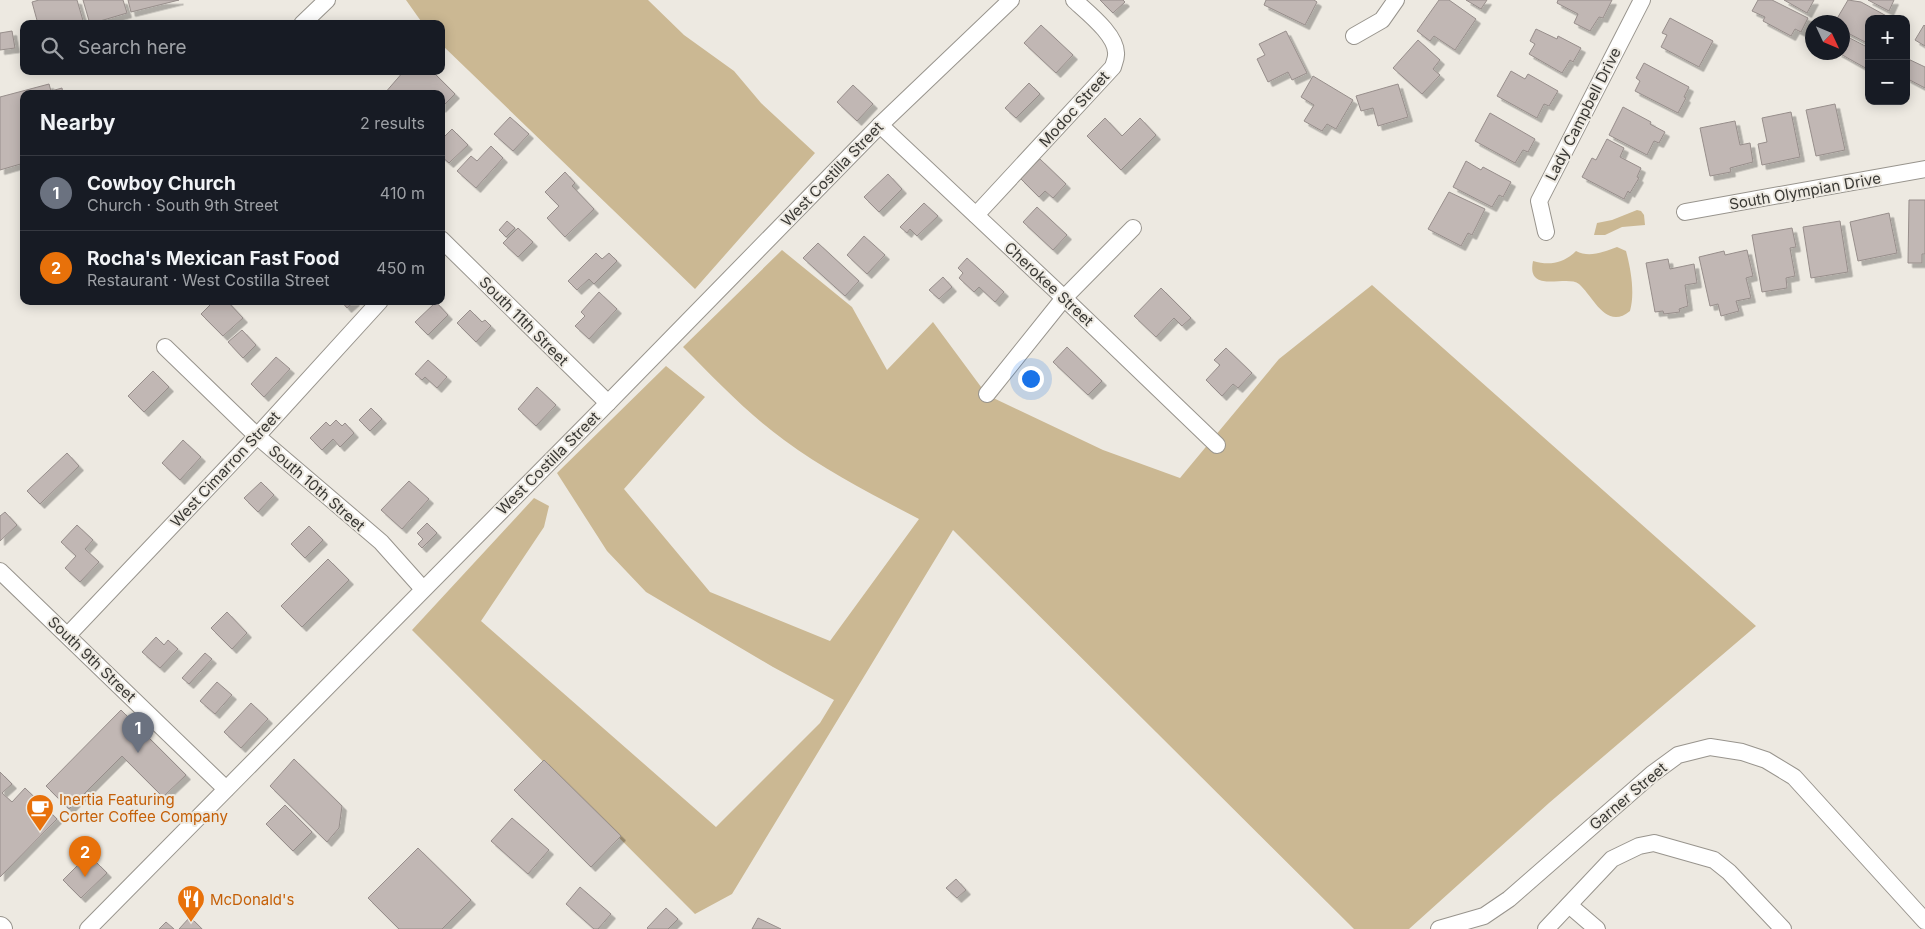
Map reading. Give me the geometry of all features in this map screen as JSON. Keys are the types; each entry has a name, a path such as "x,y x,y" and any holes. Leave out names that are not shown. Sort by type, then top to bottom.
{"street":[{"path":"306,20 327,0"},
{"name":"West Costilla Street","path":"88,929 880,125 1011,0"},
{"name":"Modoc Street","path":"976,215 1112,67 1117,55 1114,42 1104,28 1074,0"},
{"path":"1354,36 1382,20 1396,0"},
{"name":"Lady Campbell Drive","path":"1546,232 1539,201 1642,0"},
{"name":"Cherokee Street","path":"880,125 1217,445"},
{"name":"South Olympian Drive","path":"1685,212 1925,169"},
{"path":"987,394 1064,298 1133,228"},
{"name":"South 11th Street","path":"445,243 608,403"},
{"name":"West Cimarron Street","path":"68,635 257,436 376,305"},
{"name":"South 10th Street","path":"165,347 257,436 381,542 423,589"},
{"name":"South 9th Street","path":"0,571 226,788"},
{"name":"Garner Street","path":"1439,929 1484,916 1510,899 1652,774 1678,755 1710,747 1742,752 1766,760 1794,778 1925,921"},
{"path":"1546,929 1612,859 1639,846 1654,843 1714,860 1729,872 1783,929"},
{"path":"1569,904 1597,929"}],"shaded area":[{"path":"406,0 648,0 684,35 734,71 761,103 815,153 695,289 445,48 445,20 420,20"},
{"path":"1637,210 1641,211 1644,215 1645,225 1622,227 1605,235 1594,235 1597,223 1612,220"},
{"path":"1617,247 1626,251 1632,281 1630,311 1621,316 1614,317 1601,310 1579,284 1566,281 1541,281 1536,278 1532,271 1533,261 1551,263 1562,261 1576,251 1591,254"},
{"path":"782,250 852,307 887,370 933,322 987,395 1103,450 1180,478 1279,359 1372,285 1756,626 1549,803 1409,929 1354,929 953,530 732,894 695,914 412,630 534,498 549,506 544,527 481,621 716,827 820,723 834,700 773,667 646,592 607,551 557,473 666,366 705,397 624,489 710,592 830,641 919,519 833,472 770,430 683,347"}],"building":[{"path":"39,0 77,0 83,20 37,20 32,2"},
{"path":"83,0 123,0 127,13 103,20 89,20"},
{"path":"128,0 179,0 131,12"},
{"path":"1100,0 1123,0 1125,2 1113,13"},
{"path":"1266,0 1314,0 1317,2 1305,25 1264,5"},
{"path":"1439,0 1449,0 1476,19 1455,50 1434,36 1430,41 1417,31"},
{"path":"1466,0 1487,0 1481,9"},
{"path":"1558,0 1612,0 1603,18 1599,17 1590,31 1574,23 1578,14 1557,3"},
{"path":"1758,0 1772,0 1805,16 1805,24 1801,32 1795,29 1791,36 1763,21 1765,17 1752,11"},
{"path":"1784,0 1814,0 1807,13"},
{"path":"1848,0 1861,2 1885,15 1865,15 1865,42 1850,34 1850,15 1839,15"},
{"path":"1868,0 1894,0 1889,11"},
{"path":"1670,18 1713,41 1699,67 1661,47 1667,35 1662,33"},
{"path":"1041,25 1073,55 1056,73 1024,43"},
{"path":"1925,26 1925,46 1915,40"},
{"path":"1536,29 1557,39 1558,36 1581,48 1573,62 1570,60 1562,73 1529,54 1535,44 1530,41"},
{"path":"12,31 15,48 0,50 0,33"},
{"path":"1286,31 1307,73 1292,80 1288,72 1268,82 1257,59 1265,55 1259,44"},
{"path":"1850,38 1865,46 1865,68 1850,59"},
{"path":"1418,40 1440,60 1433,69 1440,75 1422,94 1393,68"},
{"path":"1910,60 1925,67 1925,88 1910,80"},
{"path":"1644,63 1689,87 1684,97 1686,98 1678,113 1635,91 1640,81 1636,78"},
{"path":"1511,71 1525,79 1528,74 1558,91 1549,106 1544,104 1537,118 1497,96"},
{"path":"401,75 436,75 455,94 445,104 445,90 387,90"},
{"path":"1313,76 1353,100 1336,129 1327,124 1322,131 1304,121 1314,105 1301,97"},
{"path":"1029,83 1040,94 1016,118 1005,108"},
{"path":"49,84 51,90 26,90"},
{"path":"1398,84 1408,117 1378,126 1373,108 1361,111 1356,96"},
{"path":"853,85 873,104 857,121 837,102"},
{"path":"20,92 20,164 0,170 0,97"},
{"path":"1835,104 1845,150 1816,156 1806,110"},
{"path":"1623,107 1665,132 1659,143 1654,141 1647,155 1609,135"},
{"path":"1791,112 1800,157 1762,165 1758,144 1767,142 1762,118"},
{"path":"1490,113 1535,139 1528,152 1523,150 1515,163 1475,141"},
{"path":"510,117 529,134 513,151 494,134"},
{"path":"1105,118 1122,136 1140,118 1156,135 1121,170 1087,136"},
{"path":"1735,121 1740,145 1750,143 1753,162 1730,168 1731,172 1710,176 1700,128"},
{"path":"452,129 468,145 449,163 445,160 445,136"},
{"path":"1607,139 1624,148 1620,157 1641,168 1637,177 1639,178 1624,199 1582,177 1592,158 1596,160"},
{"path":"491,146 503,158 476,188 457,171 471,156 477,161"},
{"path":"1040,159 1066,184 1053,198 1045,191 1039,197 1020,178"},
{"path":"1466,161 1481,170 1483,167 1511,182 1503,197 1499,195 1492,207 1453,187"},
{"path":"565,172 575,183 572,186 594,209 565,237 547,218 559,206 545,192"},
{"path":"888,174 902,189 879,212 864,197"},
{"path":"1449,192 1485,209 1472,235 1468,233 1461,246 1428,229"},
{"path":"1909,200 1925,200 1925,254 1922,254 1922,263 1908,263"},
{"path":"924,203 938,216 917,236 910,229 907,233 900,227"},
{"path":"1037,207 1067,235 1053,250 1023,222"},
{"path":"1889,213 1897,253 1858,261 1850,222"},
{"path":"507,221 515,228 506,237 499,230"},
{"path":"1840,221 1848,272 1811,278 1803,227"},
{"path":"518,228 533,242 518,257 503,243"},
{"path":"1792,228 1796,247 1790,248 1795,276 1786,278 1787,288 1762,292 1752,235"},
{"path":"864,236 885,255 867,274 847,255"},
{"path":"818,243 859,281 845,296 803,258"},
{"path":"1747,250 1753,276 1746,278 1751,298 1736,301 1739,311 1721,316 1718,304 1710,306 1699,257 1724,251 1725,255"},
{"path":"596,253 602,259 609,253 617,261 594,284 589,279 577,290 568,281"},
{"path":"967,258 1004,292 995,302 979,287 974,292 959,278 963,273 958,268"},
{"path":"1668,259 1670,269 1694,264 1697,283 1685,285 1688,306 1679,309 1680,312 1664,314 1663,311 1655,312 1646,263"},
{"path":"943,277 952,287 939,299 929,290"},
{"path":"1161,288 1191,318 1182,326 1174,318 1156,337 1134,316"},
{"path":"599,292 617,309 589,339 575,326 585,316 581,312"},
{"path":"210,305 231,305 243,318 223,336 201,314"},
{"path":"433,305 439,305 448,315 428,335 415,322"},
{"path":"470,310 482,322 485,320 491,326 476,342 457,323"},
{"path":"242,330 256,345 243,358 228,342"},
{"path":"1067,347 1102,381 1088,395 1053,362"},
{"path":"1226,348 1252,373 1238,388 1233,384 1222,396 1206,380 1220,365 1214,360"},
{"path":"276,357 290,369 264,397 251,384"},
{"path":"428,360 447,377 437,388 425,377 422,380 415,374"},
{"path":"153,371 169,387 144,412 128,396"},
{"path":"537,387 556,405 536,426 518,409"},
{"path":"371,408 382,419 370,431 359,420"},
{"path":"336,420 342,426 345,423 354,433 340,447 333,439 322,450 310,438 326,422 330,426"},
{"path":"183,440 201,457 180,480 162,463"},
{"path":"67,453 79,466 40,504 27,491"},
{"path":"409,481 429,499 402,529 381,510"},
{"path":"261,482 274,495 258,512 244,498"},
{"path":"5,512 17,525 0,541 0,516"},
{"path":"427,523 437,533 422,548 418,544 423,539 417,533"},
{"path":"77,525 93,540 85,549 99,562 80,582 65,568 76,556 61,542"},
{"path":"309,526 323,540 305,558 291,544"},
{"path":"328,559 349,580 302,627 281,606"},
{"path":"227,612 247,633 232,649 211,628"},
{"path":"156,637 164,645 168,640 178,649 160,668 142,652"},
{"path":"205,653 212,659 189,684 182,678"},
{"path":"217,682 232,695 215,714 200,701"},
{"path":"251,703 268,719 241,748 224,732"},
{"path":"121,710 186,775 163,797 122,756 69,809 46,786"},
{"path":"294,759 342,806 339,828 327,842 270,786"},
{"path":"544,760 621,836 591,867 514,790"},
{"path":"0,772 12,784 2,793 12,802 25,788 57,819 0,877"},
{"path":"285,805 312,832 293,851 266,824"},
{"path":"512,818 549,850 528,874 491,841"},
{"path":"418,848 471,900 442,929 399,929 368,898"},
{"path":"85,858 92,866 96,862 107,873 81,898 63,880"},
{"path":"956,879 966,890 957,898 946,888"},
{"path":"580,887 611,914 598,929 594,929 566,904"},
{"path":"666,908 678,919 668,929 648,929 647,928"},
{"name":"McDonald's","path":"190,917 202,929 179,929"},
{"path":"758,918 781,929 752,929"},
{"name":"McDonald's","path":"166,922 174,929 159,929"}],"place":[{"name":"Cowboy Church","path":"138,753"},
{"name":"Inertia Featuring Corter Coffee Company","path":"40,832"},
{"name":"Rocha's Mexican Fast Food","path":"85,877"},
{"name":"McDonald's","path":"191,923"}]}
